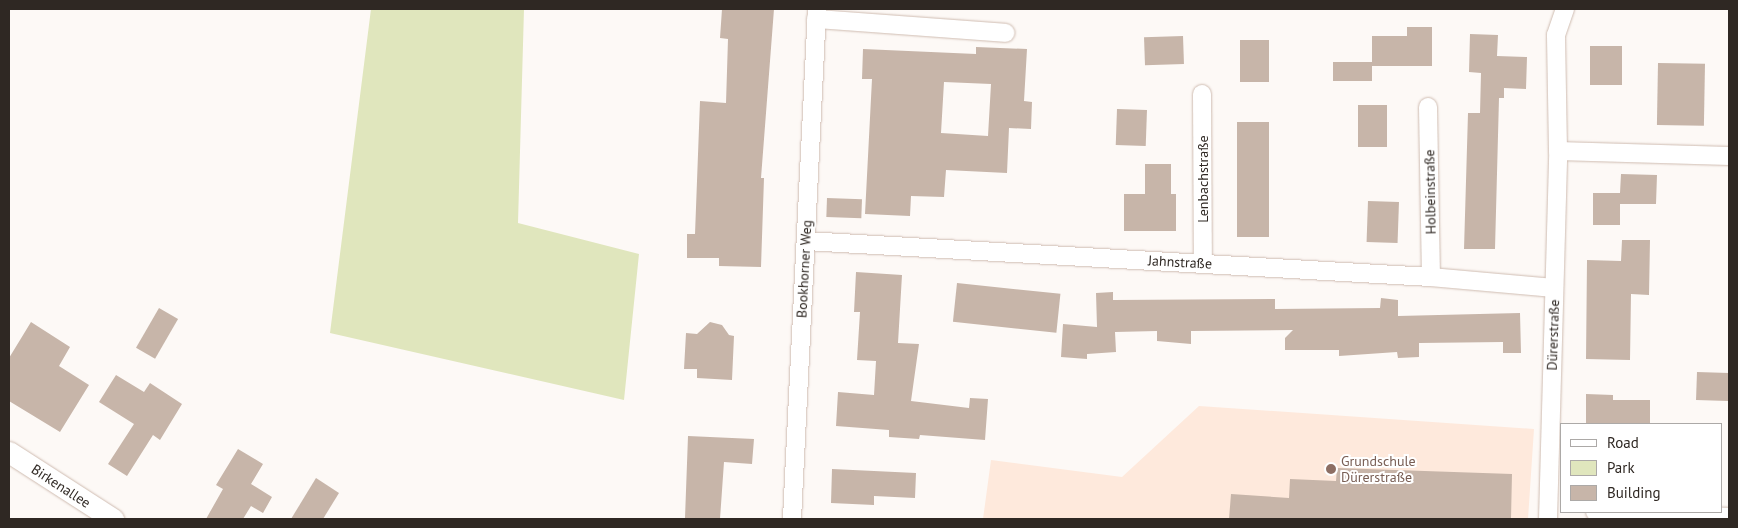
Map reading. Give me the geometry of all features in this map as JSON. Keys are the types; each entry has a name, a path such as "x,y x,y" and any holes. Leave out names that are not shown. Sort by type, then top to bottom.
{"street":[{"name":"Dürerstraße","path":"1553,513 1554,288 1558,151 1556,35 1565,9"},
{"name":"Bookhorner Weg","path":"792,519 816,14 1005,33"},
{"name":"Lenbachstraße","path":"1202,94 1204,264"},
{"name":"Holbeinstraße","path":"1428,107 1431,277"},
{"path":"1558,151 1729,156"},
{"name":"Jahnstraße","path":"806,241 1431,277 1554,288"},
{"name":"Birkenallee","path":"9,452 113,519"},
{"path":"1622,513 1729,517"}],"shaded area":[{"name":"Grundschule Dürerstraße","path":"1199,406 1534,429 1528,519 983,519 991,460 1122,477"}],"green space":[{"path":"371,9 524,9 518,223 639,254 624,400 330,333"}],"building":[{"path":"722,9 774,9 761,178 764,178 761,267 719,266 719,258 687,258 687,234 695,234 700,101 726,103 728,39 720,38"},
{"path":"1407,27 1432,27 1432,66 1372,66 1372,36 1407,36"},
{"path":"1470,34 1498,35 1497,56 1527,57 1526,89 1504,88 1504,98 1499,98 1495,249 1464,249 1468,113 1480,113 1481,73 1469,72"},
{"path":"1183,36 1184,64 1145,65 1144,37"},
{"path":"1240,40 1269,40 1269,82 1240,82"},
{"path":"1590,46 1622,46 1622,85 1590,85"},
{"path":"976,47 1027,49 1024,101 1032,102 1031,129 1009,128 1007,173 946,170 944,197 911,196 910,216 865,214 872,79 862,79 863,49 976,54","holes":["944,82 991,84 988,136 941,133"]},
{"path":"1333,62 1372,62 1372,81 1333,81"},
{"path":"1658,63 1705,64 1704,126 1657,125"},
{"path":"1358,105 1387,105 1387,147 1358,147"},
{"path":"1117,109 1147,110 1146,146 1116,145"},
{"path":"1237,122 1269,122 1269,237 1237,237"},
{"path":"1145,164 1171,164 1171,194 1176,194 1176,231 1124,231 1124,194 1145,194"},
{"path":"1621,174 1657,175 1656,204 1620,204 1620,225 1593,225 1593,193 1620,193"},
{"path":"827,198 862,199 861,218 826,217"},
{"path":"1368,201 1399,202 1398,243 1367,242"},
{"path":"1622,240 1650,240 1649,295 1631,294 1630,360 1586,359 1587,260 1621,261"},
{"path":"856,272 902,275 898,343 919,344 911,401 969,408 970,398 988,399 985,440 920,435 919,439 889,437 889,430 836,426 838,392 874,395 876,361 857,360 860,312 854,312"},
{"path":"957,283 1060,294 1056,333 953,322"},
{"path":"1113,292 1113,300 1275,299 1275,309 1380,308 1381,298 1398,300 1398,316 1520,313 1521,353 1503,353 1503,342 1419,343 1419,357 1398,358 1397,352 1339,356 1339,350 1285,350 1285,338 1293,330 1191,331 1191,344 1157,341 1157,331 1115,332 1116,352 1087,354 1087,359 1061,357 1063,324 1097,327 1096,293"},
{"path":"159,308 178,319 155,359 136,348"},
{"path":"31,322 70,347 59,366 89,385 60,432 9,401 9,358"},
{"path":"710,322 722,325 729,335 734,336 732,380 697,378 697,369 684,369 686,333 697,334"},
{"path":"1697,372 1729,373 1728,401 1696,400"},
{"path":"116,375 144,392 150,383 182,404 160,440 153,435 127,476 108,464 134,424 99,402"},
{"path":"1586,394 1613,395 1613,400 1650,400 1650,423 1586,423"},
{"path":"688,436 754,439 752,464 724,462 720,519 685,518"},
{"path":"238,449 263,464 251,484 272,497 263,513 251,506 243,519 206,519 223,489 216,485"},
{"path":"1337,468 1512,474 1511,519 1229,519 1231,494 1289,498 1290,479 1336,481"},
{"path":"832,469 916,473 915,498 874,496 874,505 831,503"},
{"path":"316,478 339,493 323,519 291,519"}],"place":[{"name":"Grundschule Dürerstraße","path":"1331,469"}]}
